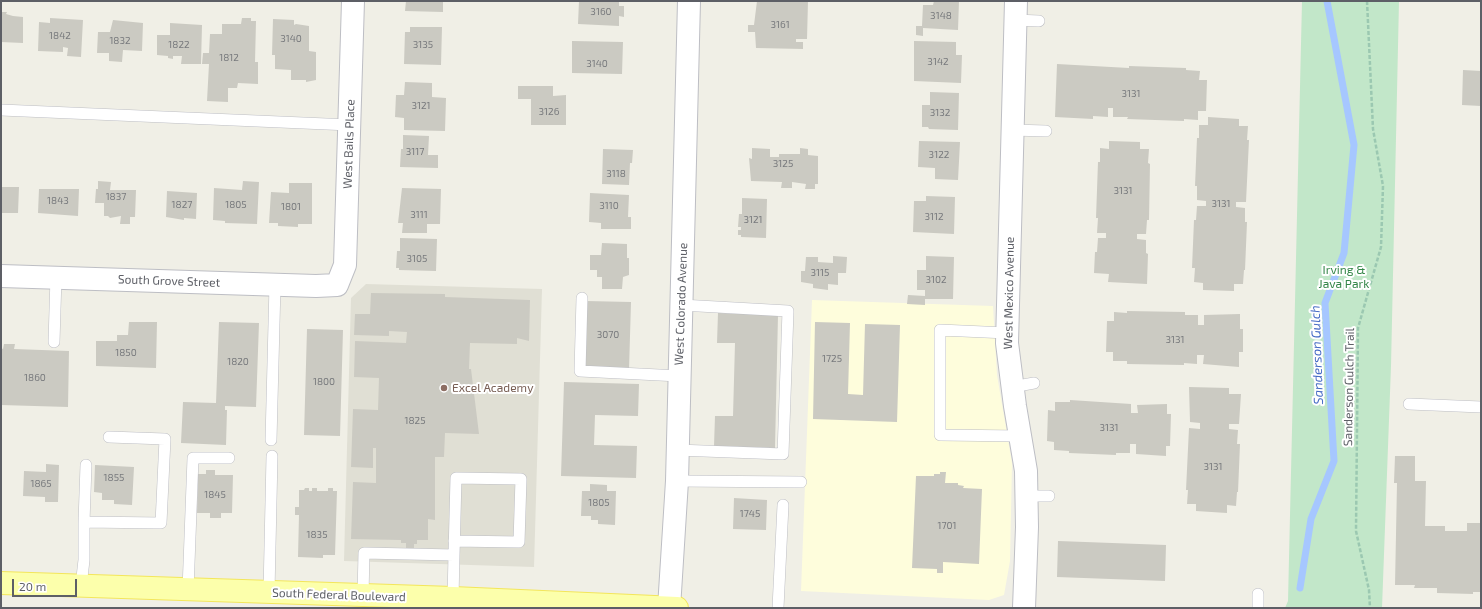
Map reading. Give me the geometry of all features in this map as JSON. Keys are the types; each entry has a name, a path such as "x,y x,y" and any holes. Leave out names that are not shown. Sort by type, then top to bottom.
{"main road":[{"name":"South Federal Boulevard","path":"1,583 453,598 677,608"}],"street":[{"name":"West Bails Place","path":"337,285 345,265 353,1"},
{"name":"West Colorado Avenue","path":"669,608 677,481 689,1"},
{"name":"West Mexico Avenue","path":"1015,11 1007,332 1012,387 1026,471 1027,527 1024,608"},
{"name":"South Grove Street","path":"1,276 337,285"}],"lane":[{"path":"1015,11 1039,21"},
{"path":"1,110 350,125"},
{"path":"1012,130 1046,131"},
{"path":"54,342 56,277"},
{"path":"271,440 275,284"},
{"path":"582,298 580,371 679,376"},
{"path":"678,450 783,454 788,311 681,305"},
{"path":"1007,332 940,330 940,435 1020,436"},
{"path":"1012,387 1034,383"},
{"path":"1409,404 1481,407"},
{"path":"84,522 160,523 164,439 109,437"},
{"path":"268,592 272,456"},
{"path":"188,590 193,458 229,458"},
{"path":"81,586 84,560 86,465"},
{"path":"453,598 454,541 456,478 521,480 519,542 454,541"},
{"path":"677,481 801,482"},
{"path":"1026,496 1049,496"},
{"path":"778,608 783,505"},
{"path":"363,595 364,553 454,555"},
{"path":"1258,594 1258,608"}],"path":[{"name":"Sanderson Gulch Trail","path":"1367,1 1373,129 1383,186 1381,246 1358,328 1356,531 1369,590 1370,608"}],"shaded area":[{"name":"Excel Academy","path":"366,284 542,289 534,567 344,561 351,298"},
{"path":"812,300 993,306 997,375 1012,463 1010,561 1004,595 989,600 801,591"}],"green space":[{"name":"Irving & Java Park","path":"1302,1 1399,1 1391,366 1382,608 1285,608 1288,601"}],"building":[{"path":"406,1 443,1 443,12 405,11"},
{"path":"579,1 619,1 619,6 624,6 624,17 619,16 619,26 578,24"},
{"path":"757,1 808,1 807,39 796,39 796,42 803,42 803,49 756,48 755,32 748,32 748,25 754,25"},
{"path":"934,1 959,1 958,30 923,28 923,36 916,35 916,26 922,26 923,5 933,5"},
{"path":"1,12 7,12 6,14 23,17 23,43 1,42"},
{"path":"50,18 83,20 81,57 67,56 68,48 63,47 63,52 38,51 39,22 50,23"},
{"path":"242,18 251,18 251,21 256,21 255,62 258,62 258,84 238,83 237,88 228,88 228,102 207,101 209,64 202,64 203,53 209,53 210,34 222,34 222,24 241,24"},
{"path":"273,19 294,20 294,25 309,26 309,51 316,52 316,80 306,82 306,80 291,80 291,70 275,69 275,55 272,55"},
{"path":"113,20 143,23 142,51 123,50 122,62 109,61 109,53 97,53 98,32 110,32"},
{"path":"170,23 202,25 201,64 181,64 182,56 173,56 173,59 168,58 168,56 157,55 157,35 170,35"},
{"path":"410,27 442,27 441,65 404,64 405,32 410,32"},
{"path":"572,41 623,42 622,74 572,73"},
{"path":"914,41 956,42 956,55 962,55 961,83 914,81"},
{"path":"1057,64 1129,68 1129,66 1186,68 1186,70 1200,71 1199,80 1207,80 1206,111 1198,111 1198,120 1184,119 1184,121 1127,119 1128,117 1113,117 1113,108 1108,108 1108,117 1093,116 1093,119 1055,117"},
{"path":"1463,70 1481,71 1481,106 1462,105"},
{"path":"405,82 432,83 432,97 446,98 445,131 404,130 404,118 395,117 396,95 404,95"},
{"path":"518,86 553,86 553,96 566,95 566,125 531,125 531,99 518,99"},
{"path":"930,92 959,93 958,130 929,129 928,127 922,127 922,105 930,105"},
{"path":"1208,117 1239,119 1239,126 1248,126 1247,140 1249,140 1246,202 1236,202 1236,207 1245,208 1245,222 1247,222 1245,270 1243,284 1234,284 1234,291 1203,290 1203,283 1194,282 1195,268 1192,268 1194,220 1196,220 1197,206 1206,206 1206,201 1197,200 1197,186 1195,186 1197,138 1199,138 1199,125 1208,125"},
{"path":"403,135 429,136 428,155 438,155 438,168 400,167 401,149 403,149"},
{"path":"919,141 960,142 958,180 935,179 935,168 918,167"},
{"path":"1109,141 1140,142 1140,149 1149,149 1149,220 1147,220 1146,234 1137,234 1137,239 1146,240 1146,253 1148,254 1147,284 1108,282 1109,274 1094,273 1095,252 1097,252 1098,238 1106,238 1106,233 1097,233 1098,218 1096,218 1098,162 1100,162 1100,148 1109,149"},
{"path":"752,148 770,149 770,157 779,157 779,154 800,154 800,148 808,149 808,155 818,156 818,184 815,184 815,189 805,189 806,184 792,182 792,188 781,188 782,182 751,181 749,158 752,159"},
{"path":"603,149 633,150 632,163 630,163 629,185 602,184"},
{"path":"98,181 111,182 110,190 136,190 135,217 130,217 130,224 120,224 121,216 110,218 108,216 104,216 104,203 95,203"},
{"path":"243,181 259,182 257,224 225,223 225,221 213,220 214,188 242,190"},
{"path":"289,183 312,183 312,224 298,224 298,227 278,226 278,223 269,223 271,192 289,193"},
{"path":"1,187 19,187 18,213 1,213"},
{"path":"402,188 441,189 440,224 427,224 427,233 402,233 403,223 398,223"},
{"path":"39,189 79,189 78,216 38,213"},
{"path":"167,191 197,193 196,219 184,218 184,220 166,217"},
{"path":"590,193 629,195 628,217 631,217 631,229 601,229 601,223 589,222"},
{"path":"926,196 955,197 954,234 913,232 914,201 926,201"},
{"path":"742,198 767,199 766,238 741,237 741,235 738,235 738,230 741,230 741,227 738,227 739,214 742,214"},
{"path":"400,238 437,239 436,271 399,270 399,268 396,268 397,251 400,251"},
{"path":"602,243 627,244 629,275 623,277 622,289 602,289 602,277 597,277 597,270 590,270 590,255 601,255"},
{"path":"833,256 847,257 846,273 838,273 838,285 828,284 828,290 813,288 813,284 801,282 801,271 805,271 806,257 818,257 818,262 833,263"},
{"path":"926,256 954,257 953,299 925,299 925,305 907,304 908,295 925,296 925,290 917,290 917,270 926,270"},
{"path":"371,293 445,294 445,297 530,300 529,341 517,338 517,344 470,343 469,369 471,369 479,434 445,433 444,457 435,457 435,520 428,519 428,540 417,540 417,544 414,544 414,548 406,548 406,543 401,543 401,540 351,539 353,482 376,483 376,448 373,448 373,468 351,467 353,409 378,410 379,378 354,377 355,341 406,343 407,332 389,331 389,336 354,335 355,314 370,314"},
{"path":"586,301 631,302 629,370 584,369"},
{"path":"1127,311 1185,312 1185,315 1198,315 1198,325 1204,325 1204,315 1240,314 1240,329 1243,329 1243,352 1239,352 1239,367 1203,364 1204,355 1197,355 1197,364 1184,363 1184,365 1127,364 1127,361 1113,361 1113,352 1106,352 1107,321 1114,321 1114,312 1127,313"},
{"path":"718,313 778,315 775,448 714,446 715,416 733,416 735,343 717,343"},
{"path":"129,322 157,322 156,368 96,366 96,341 117,341 117,335 128,335"},
{"path":"219,322 259,323 256,407 225,406 225,410 227,410 226,445 181,443 183,402 216,403"},
{"path":"815,322 850,323 848,394 863,395 865,324 900,325 897,422 813,419"},
{"path":"307,329 343,330 340,436 304,435"},
{"path":"4,344 15,344 14,349 69,351 68,407 1,405 1,348 3,349"},
{"path":"564,382 639,384 638,416 595,415 594,445 637,446 636,478 561,476"},
{"path":"1189,387 1229,388 1229,394 1241,394 1239,424 1229,424 1229,429 1238,430 1237,444 1240,444 1238,492 1236,506 1227,505 1227,513 1196,511 1196,504 1187,504 1188,490 1186,490 1189,428 1200,429 1200,423 1190,422"},
{"path":"1070,400 1131,404 1131,413 1138,413 1137,405 1167,404 1167,414 1171,414 1170,446 1166,446 1166,456 1136,454 1136,444 1130,444 1130,453 1116,453 1116,455 1069,453 1069,451 1054,450 1054,442 1047,441 1048,410 1055,411 1055,402 1070,402"},
{"path":"1395,456 1415,456 1415,481 1426,481 1425,526 1445,526 1445,531 1467,531 1467,523 1481,523 1481,592 1473,592 1473,594 1437,593 1437,588 1414,588 1415,585 1395,585 1397,483 1394,483"},
{"path":"46,464 59,465 58,502 45,502 45,497 23,496 24,471 46,472"},
{"path":"95,465 134,467 132,505 114,504 114,500 102,500 102,493 94,492"},
{"path":"206,470 215,470 215,475 233,475 232,513 221,513 221,518 210,518 210,513 197,513 198,474 206,474"},
{"path":"940,472 946,472 945,483 958,483 958,485 964,486 963,488 982,489 979,564 943,562 943,573 937,573 937,569 912,568 916,476 934,476 934,474 940,474"},
{"path":"590,484 607,485 607,491 616,491 615,525 598,524 598,520 591,520 591,516 581,516 582,491 590,491"},
{"path":"305,488 309,488 309,491 312,491 312,488 317,488 317,491 328,491 328,488 333,488 333,491 337,491 335,555 323,555 323,558 298,557 299,515 295,515 295,507 299,507 299,490 304,490"},
{"path":"734,498 767,500 766,530 733,529"},
{"path":"1058,541 1166,545 1165,581 1057,577"}],"waterway":[{"name":"Sanderson Gulch","path":"1300,588 1311,519 1334,461 1325,303 1344,253 1354,145 1327,1"}],"place":[{"name":"Excel Academy","path":"444,388"}]}
